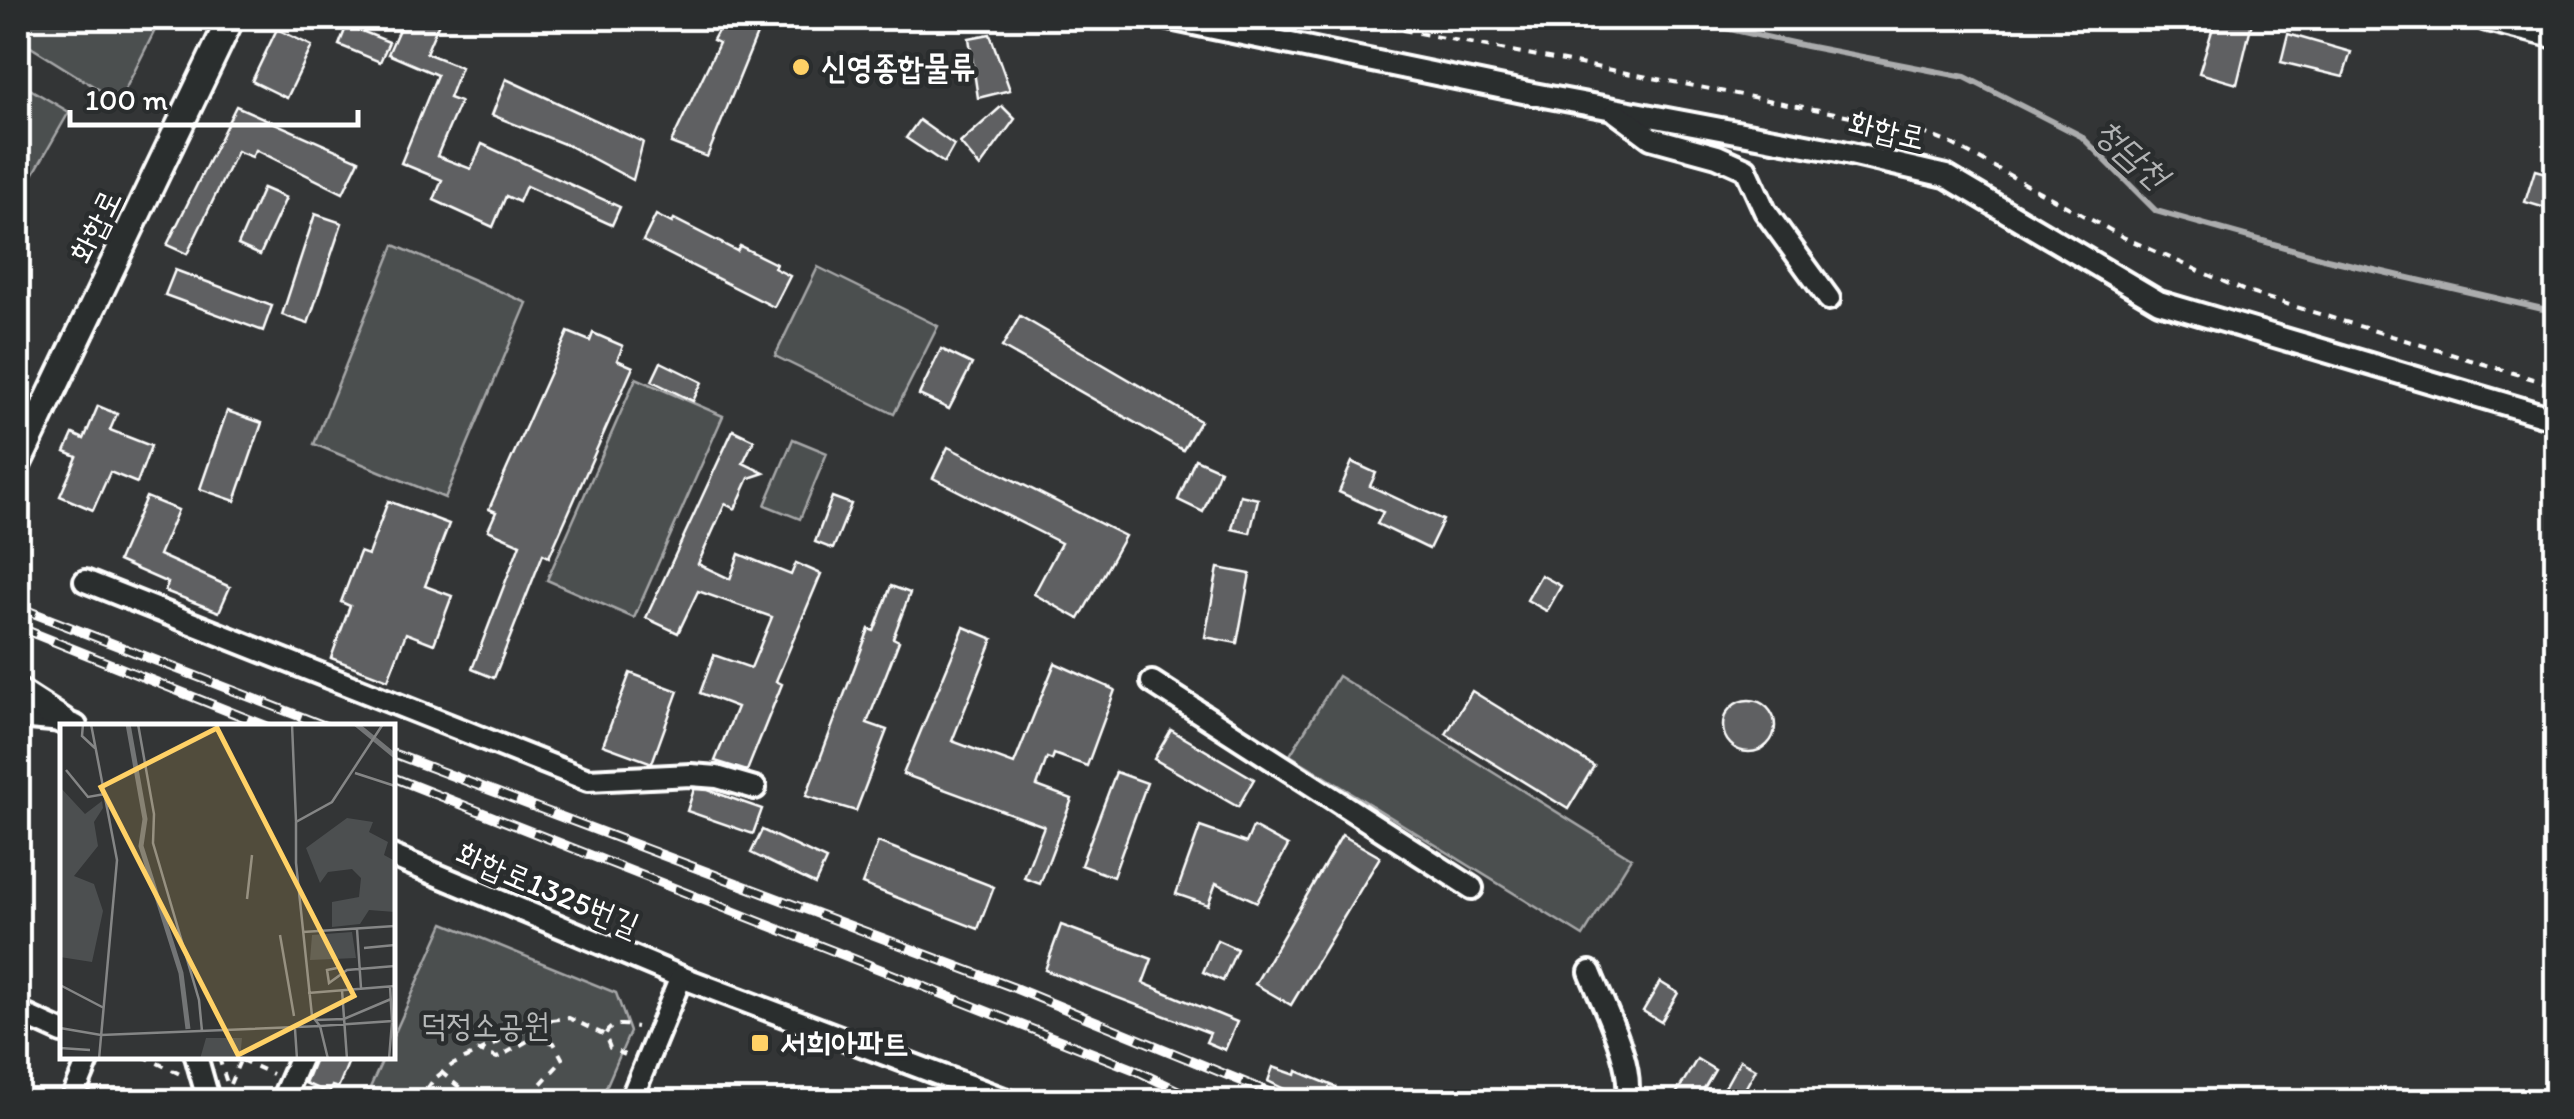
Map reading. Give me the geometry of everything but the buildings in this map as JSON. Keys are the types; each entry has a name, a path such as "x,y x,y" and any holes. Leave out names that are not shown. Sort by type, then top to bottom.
{"main road":[{"name":"화합로","path":"18,463 231,18"},
{"path":"2499,19 2556,35"},
{"path":"18,692 70,724"}],"street":[{"name":"화합로","path":"1165,18 1946,176 2159,302 2556,419"},
{"path":"1611,108 1650,138 1717,156 1746,169 1764,211 1828,299"},
{"path":"85,581 588,780 717,776 755,788"},
{"path":"1152,682 1472,888"},
{"path":"18,718 70,724"},
{"name":"화합로1325번길","path":"395,857 681,977 1012,1102"},
{"path":"1590,972 1624,1059 1629,1094 1626,1102"},
{"path":"630,1102 681,977"},
{"path":"18,1012 60,1031"},
{"path":"71,1102 89,1059"},
{"path":"197,1059 209,1102"},
{"path":"284,1095 300,1059"}],"path":[{"path":"418,1102 441,1072 477,1050 542,1021 560,1017 605,1035 610,1048 625,1055"},
{"path":"605,1035 618,1024 637,1028"},
{"path":"477,1050 496,1058 534,1037 554,1043 562,1060 534,1091 536,1102"},
{"path":"148,1059 190,1079"},
{"path":"219,1059 233,1102"},
{"path":"228,1087 242,1059"},
{"path":"244,1059 272,1074"},
{"path":"441,1072 477,1102"}],"green space":[{"path":"18,18 161,18 119,102 18,39"},
{"path":"18,82 69,112 18,201"},
{"path":"394,245 527,303 445,498 314,444"},
{"path":"818,267 938,326 894,414 775,356"},
{"path":"636,378 723,416 634,618 547,580"},
{"path":"793,439 827,453 800,519 765,505"},
{"path":"1338,676 1631,858 1583,936 1290,755"},
{"name":"덕정소공원","path":"444,923 616,993 630,1032 600,1101 364,1101 383,1059 395,1059 395,1033"}],"waterway":[{"name":"청담천","path":"1681,18 1965,77 2081,136 2156,211 2327,259 2556,312"}],"railway":[{"path":"18,607 320,724"},
{"path":"18,627 261,724"},
{"path":"395,754 1012,987 1293,1102"},
{"path":"395,778 1133,1069 1202,1102"}],"place":[{"name":"신영종합물류","path":"801,67"},
{"name":"서희아파트","path":"760,1043"}]}
